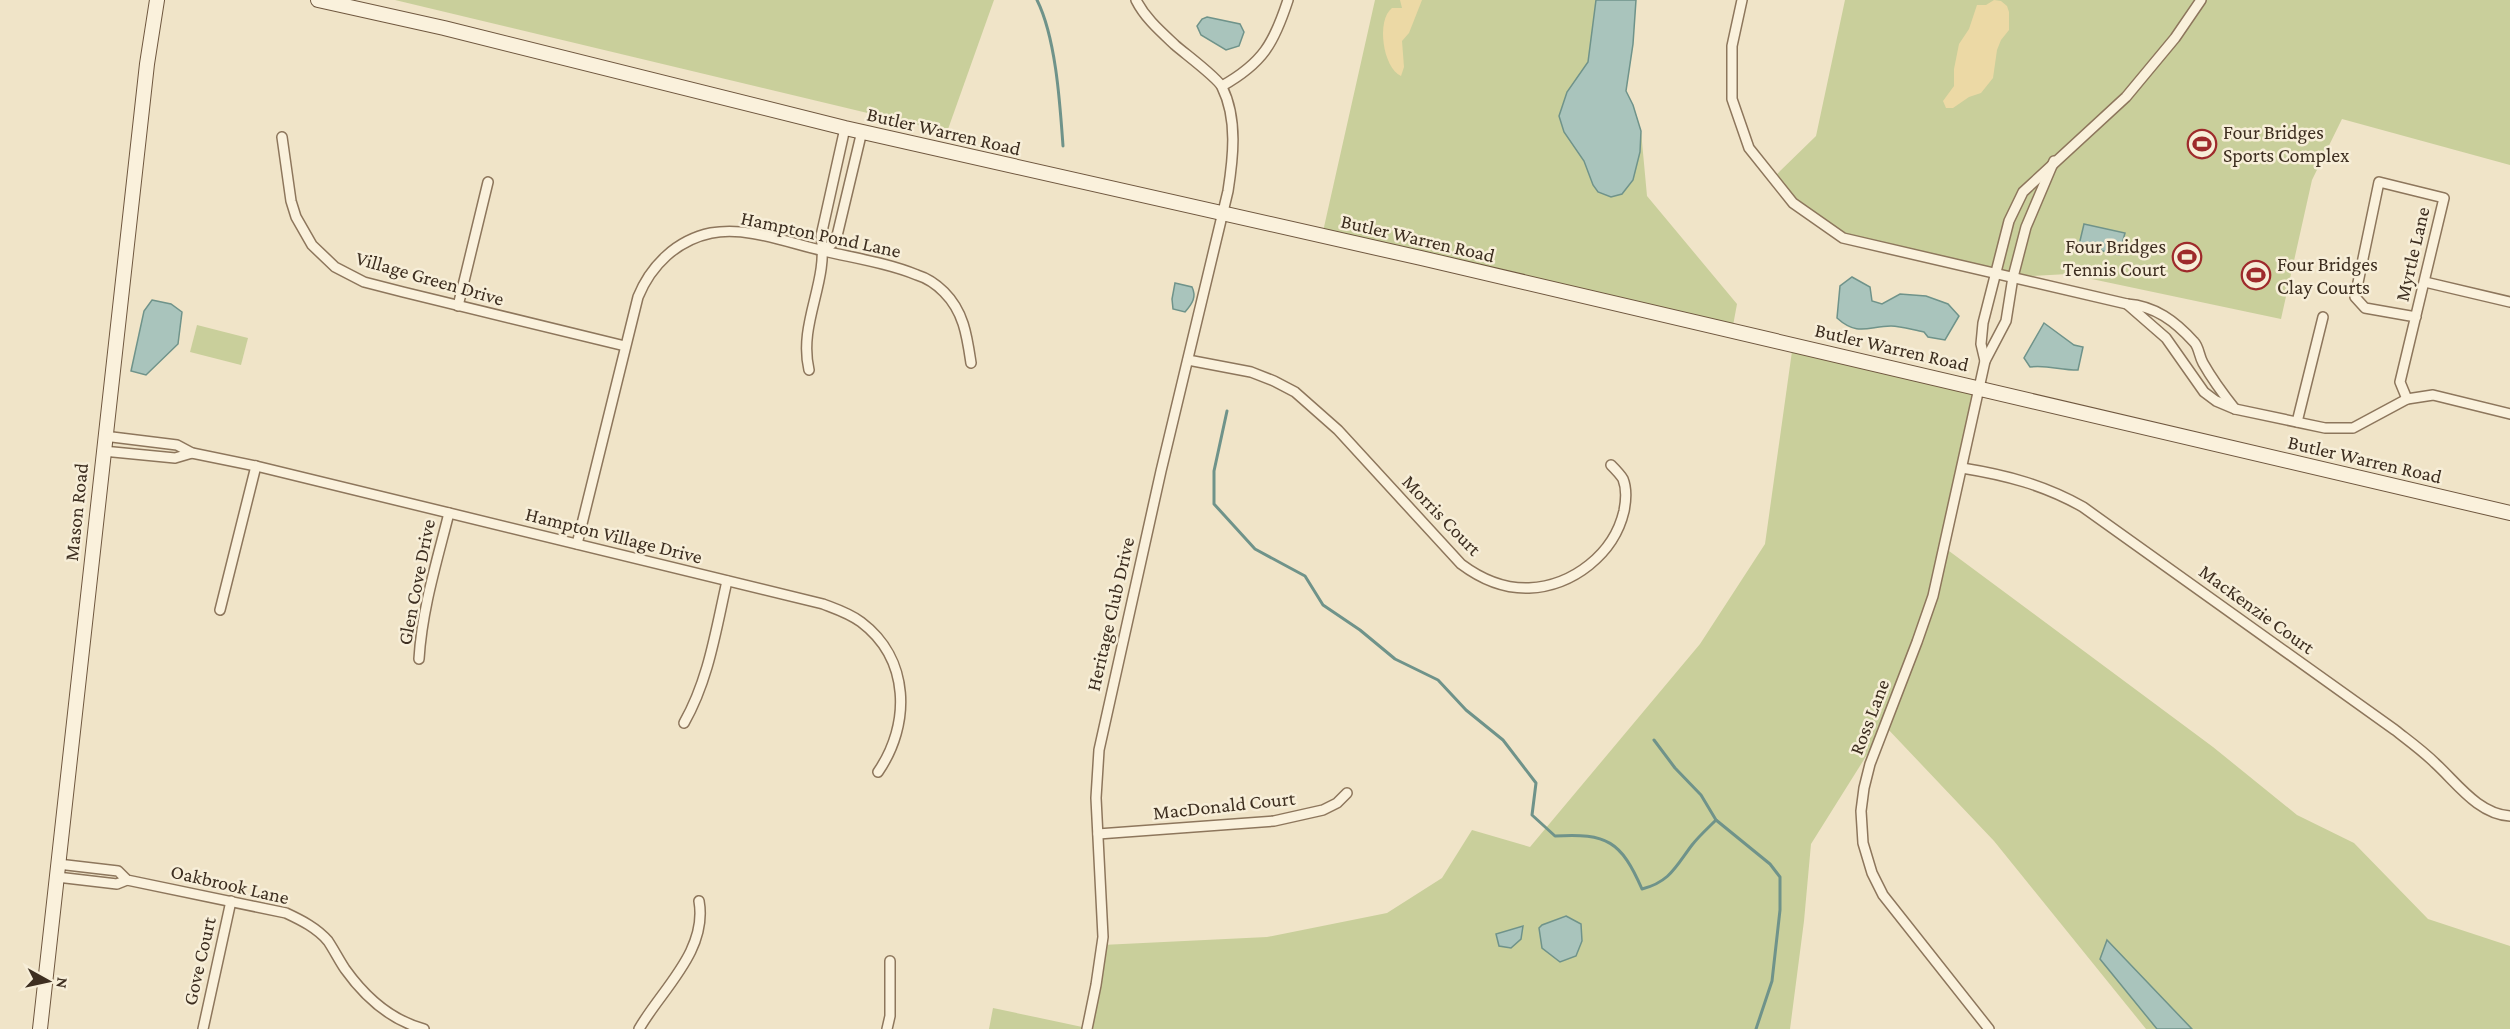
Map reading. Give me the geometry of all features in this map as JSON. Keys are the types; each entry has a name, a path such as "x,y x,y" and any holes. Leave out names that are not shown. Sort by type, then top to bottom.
{"main road":[{"name":"Mason Road","path":"40,1029 102,451 147,64 157,0"},
{"name":"Butler Warren Road","path":"318,0 444,28 845,128 1979,387 2510,513"}],"street":[{"path":"1136,0 1141,10 1157,29 1222,86 1240,76 1263,55 1280,27 1288,0"},
{"path":"1742,0 1732,46 1732,99 1749,148 1793,203 1843,238 1995,274 2145,305 2164,315 2196,344 2211,378 2235,409"},
{"path":"1985,361 1981,344 1995,274 2009,221 2023,192 2126,97 2175,38 2201,0"},
{"name":"Heritage Club Drive","path":"1087,1029 1103,937 1097,774 1104,718 1234,154 1231,121 1222,86"},
{"path":"809,370 806,354 807,331 824,251 821,236 845,128"},
{"path":"824,251 836,240 861,131"},
{"name":"Village Green Drive","path":"282,136 291,201 296,217 312,245 342,272 364,282 624,346"},
{"path":"1985,361 2006,321 2013,277 2026,227 2054,162"},
{"path":"458,306 488,182"},
{"name":"Myrtle Lane","path":"2407,399 2400,382 2425,282 2444,198 2379,182 2355,297 2365,308 2416,317"},
{"name":"Hampton Pond Lane","path":"577,544 624,346 638,297 649,274 672,250 687,242 710,233 735,232 919,275 940,288 961,315 967,330 971,363"},
{"path":"2425,282 2510,302"},
{"path":"2127,303 2166,338 2204,392 2216,401 2235,409 2325,428 2353,428 2407,399 2433,395 2510,414"},
{"path":"2297,422 2323,317"},
{"name":"Morris Court","path":"1188,360 1251,372 1295,392 1338,430 1461,564 1474,574 1504,586 1529,588 1561,581 1576,574 1602,553 1616,533 1625,501 1622,478 1611,465"},
{"name":"Ross Lane","path":"1985,361 1933,596 1870,764 1861,811 1861,827 1864,850 1883,895 1989,1029"},
{"name":"Hampton Village Drive","path":"104,436 177,445 192,453 256,466 823,604 846,613 860,621 884,646 896,669 902,694 896,735 891,751 879,772"},
{"name":"Hampton Village Drive","path":"102,451 175,458 192,453"},
{"path":"220,610 256,466"},
{"name":"MacKenzie Court","path":"1962,468 2040,485 2083,507 2402,735 2474,801 2489,811 2510,816"},
{"name":"Glen Cove Drive","path":"419,659 420,634 449,513"},
{"path":"684,723 696,702 704,679 727,581"},
{"name":"MacDonald Court","path":"1098,834 1274,821 1323,810 1337,803 1347,793"},
{"name":"Oakbrook Lane","path":"57,870 117,884 127,879 286,913 306,923 327,940 353,979 375,1004 407,1025 424,1029"},
{"name":"Gove Court","path":"203,1029 231,901"},
{"path":"639,1029 651,1007 671,984 699,930 701,916 699,901"},
{"path":"887,1029 890,1016 890,961"}],"green space":[{"path":"395,0 994,0 947,132"},
{"path":"1375,0 1636,0 1633,44 1626,91 1641,131 1647,196 1737,304 1732,331 1322,236"},
{"path":"1845,0 2510,0 2510,165 2342,119 2312,180 2281,319 2068,274 2013,277 1843,238 1806,214 1773,178 1816,136"},
{"path":"197,325 248,338 241,365 190,352"},
{"path":"1793,344 1979,387 1945,548 2213,747 2297,815 2354,843 2428,919 2510,946 2510,1029 2146,1029 1994,841 1885,726 1811,844 1790,1029 989,1029 993,1008 1087,1028 1102,945 1267,937 1387,913 1442,878 1472,830 1530,847 1700,644 1765,544"}],"sand":[{"path":"1400,0 1422,0 1409,33 1402,41 1404,67 1401,76 1390,64 1383,33 1387,14 1392,8 1402,8"},
{"path":"1994,0 2001,1 2007,6 2009,30 1997,50 1993,78 1981,93 1969,97 1953,108 1946,108 1943,101 1954,86 1954,69 1959,44 1969,29 1977,5 1986,5"}],"water":[{"path":"1596,0 1636,0 1633,44 1626,91 1641,131 1640,152 1633,180 1622,194 1611,197 1598,192 1593,185 1584,161 1564,132 1559,116 1567,92 1588,62"},
{"path":"1207,17 1240,24 1244,32 1239,46 1226,50 1201,35 1197,26 1202,19"},
{"path":"2084,224 2125,233 2119,255 2079,245"},
{"path":"1852,277 1870,287 1872,301 1882,304 1900,294 1926,296 1948,304 1959,316 1945,340 1928,337 1924,332 1899,327 1858,329 1851,327 1837,318 1840,286"},
{"path":"1175,283 1192,287 1193,300 1185,312 1173,309"},
{"path":"152,300 171,304 182,312 178,344 146,375 131,371 144,311"},
{"path":"2044,323 2074,345 2083,347 2078,370 2030,367 2024,358"},
{"path":"1566,916 1581,924 1582,941 1576,956 1560,962 1542,948 1539,928"},
{"path":"1523,926 1521,939 1511,948 1499,946 1496,934"},
{"path":"2107,940 2192,1029 2157,1029 2100,959"}],"waterway":[{"path":"1037,0 1053,52 1063,146"},
{"path":"1227,411 1214,471 1214,504 1255,549 1305,576 1323,605 1360,630 1395,659 1438,680 1466,710 1503,740 1536,783 1532,815 1555,836 1588,836 1610,843 1627,860 1642,889 1666,878 1716,820"},
{"path":"1654,740 1675,768 1701,795 1716,820 1770,864 1780,877 1780,910 1772,981 1756,1029"}],"place":[{"name":"Four Bridges Sports Complex","path":"2202,144"},
{"name":"Four Bridges Tennis Court","path":"2187,257"},
{"name":"Four Bridges Clay Courts","path":"2256,275"}]}
